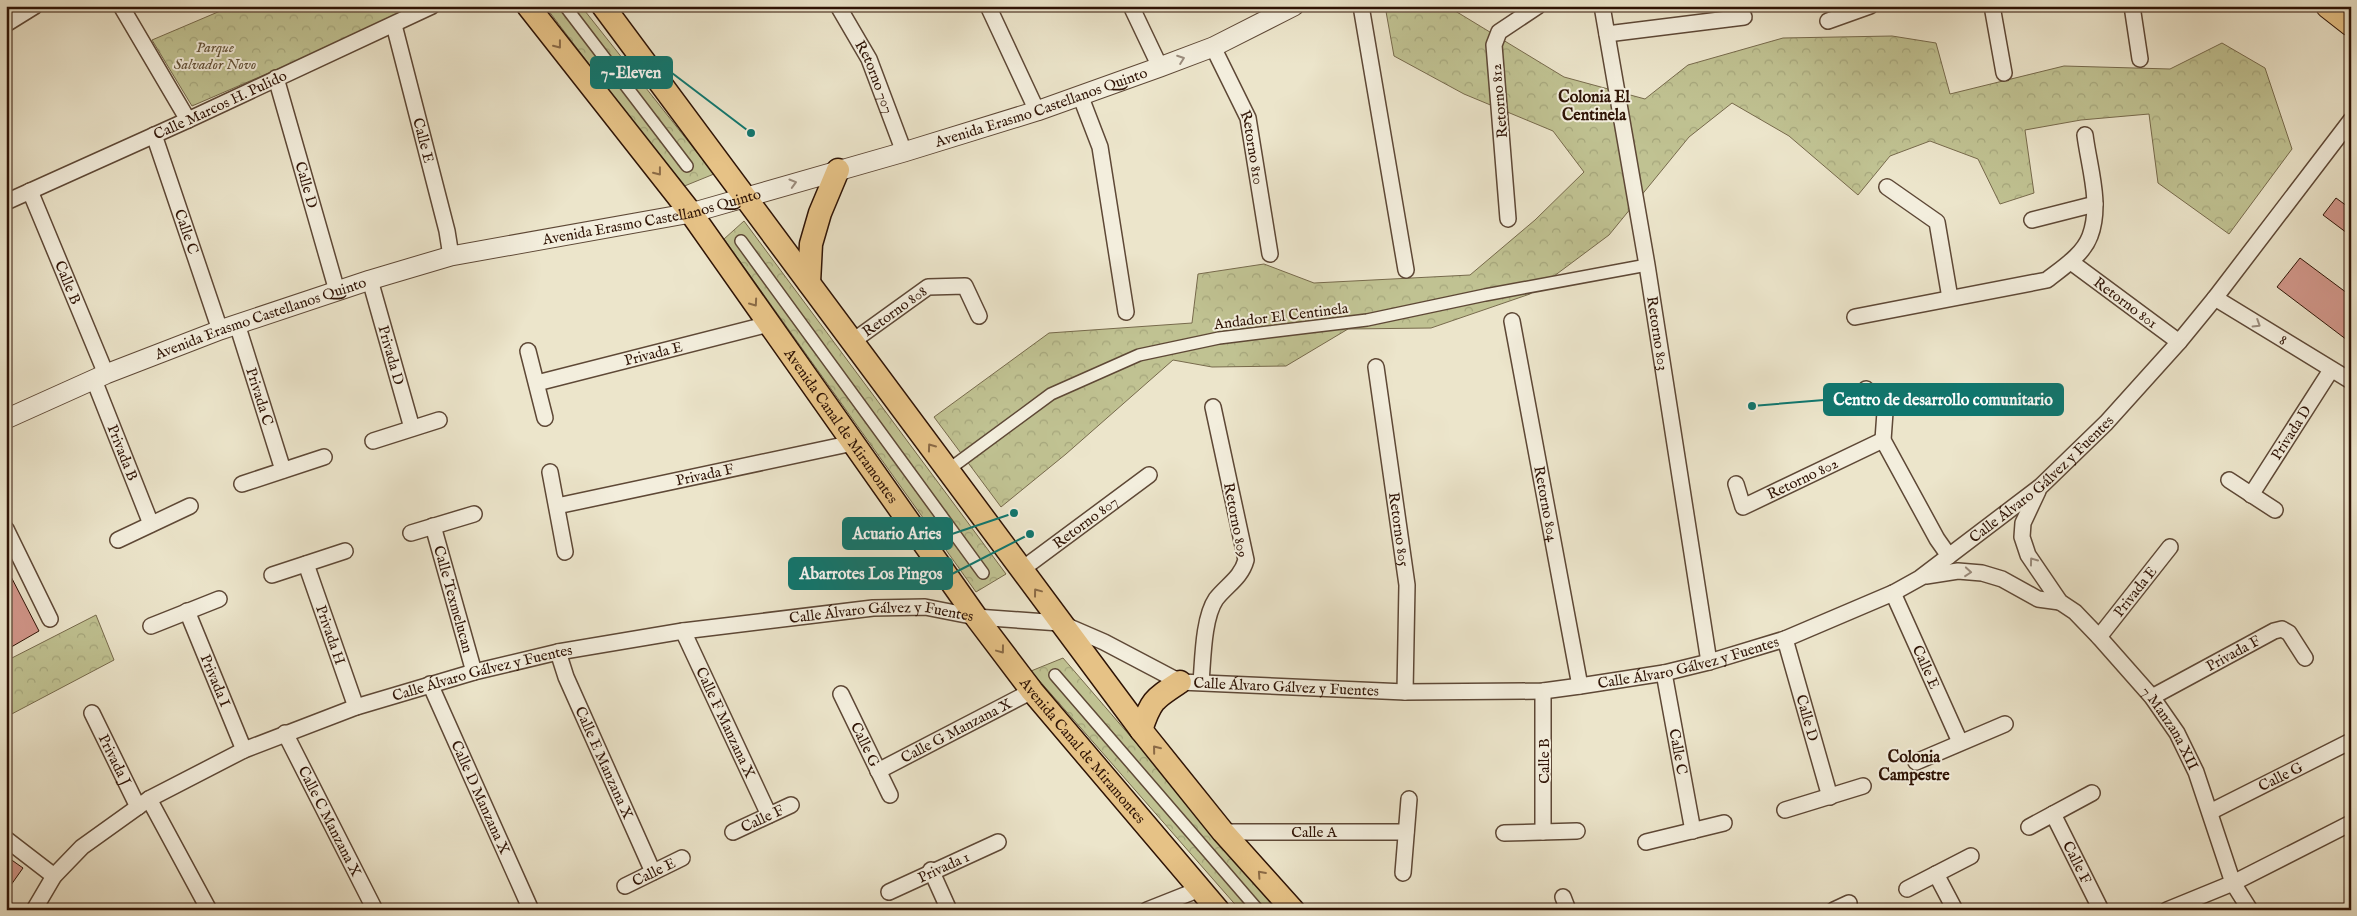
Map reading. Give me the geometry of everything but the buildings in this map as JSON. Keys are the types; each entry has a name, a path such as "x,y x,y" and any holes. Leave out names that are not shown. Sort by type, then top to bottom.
{"highway":[{"path":"2328,6 2351,24"}],"main road":[{"name":"Avenida Canal de Miramontes","path":"528,6 691,214 976,617 1032,691 1218,910"},
{"path":"603,6 1141,730 1223,832 1293,910"},
{"path":"809,283 811,244 820,213 838,170"},
{"path":"1141,730 1149,707 1160,695 1190,682"}],"street":[{"path":"6,24 35,6"},
{"path":"121,6 188,120"},
{"name":"Calle Marcos H. Pulido","path":"6,202 188,120 432,6"},
{"path":"565,6 687,166"},
{"name":"Retorno 707","path":"838,6 869,58 904,152"},
{"path":"988,6 1037,111"},
{"path":"1131,6 1160,67"},
{"path":"1361,6 1406,270"},
{"name":"Retorno 812","path":"1508,219 1494,44 1499,32 1538,6"},
{"name":"Retorno 803","path":"1602,6 1647,265 1709,662"},
{"path":"1828,21 1854,9 1870,6"},
{"path":"1992,6 2004,72"},
{"path":"2132,6 2140,59"},
{"name":"Avenida Erasmo Castellanos Quinto","path":"6,419 100,377 228,327 370,280 451,256 691,214 1037,111 1213,47 1283,9"},
{"path":"1606,34 1744,16"},
{"name":"Calle E","path":"394,25 447,231 451,256"},
{"name":"Retorno 810","path":"1213,47 1248,118 1270,254"},
{"name":"Calle D","path":"276,78 337,291"},
{"path":"1080,95 1100,147 1126,312"},
{"name":"Calle Álvaro Gálvez y Fuentes","path":"34,910 54,876 82,847 143,803 244,750 356,707 474,672 558,652 683,631 873,608 925,608 976,617 1060,623 1190,682 1404,692 1543,691 1580,686 1664,673 1709,662 1785,639 1893,593 1920,578 2042,486 2106,423 2179,342 2215,298 2351,120"},
{"name":"Calle C","path":"154,135 228,327"},
{"path":"1855,317 1886,304 1950,298 2046,280 2071,262 2090,236 2095,204 2084,135"},
{"path":"1886,188 1937,222 1950,298"},
{"name":"Calle B","path":"30,191 100,377"},
{"path":"2032,220 2095,204"},
{"path":"742,241 983,574"},
{"name":"Retorno 801","path":"2071,262 2179,342"},
{"name":"Andador El Centinela","path":"948,470 1051,394 1139,355 1219,338 1367,320 1485,295 1647,265"},
{"name":"Privada D","path":"370,280 412,428"},
{"name":"Retorno 808","path":"853,341 928,287 965,286 980,316"},
{"name":"8","path":"2215,298 2351,382"},
{"name":"Retorno 804","path":"1512,321 1580,686"},
{"name":"Privada E","path":"537,384 769,324"},
{"name":"Privada C","path":"228,327 283,470"},
{"path":"528,351 546,418"},
{"name":"Retorno 805","path":"1376,367 1407,585 1404,692"},
{"name":"Privada D","path":"2252,495 2330,370"},
{"name":"Privada B","path":"100,377 151,524"},
{"path":"1866,389 1885,412 1883,440 1937,539 1949,556"},
{"name":"Retorno 809","path":"1190,682 1216,600 1242,572 1246,560 1213,407"},
{"path":"373,441 439,420"},
{"name":"Retorno 802","path":"1736,484 1742,507 1883,440"},
{"name":"Privada F","path":"557,506 853,443"},
{"path":"242,484 324,457"},
{"path":"550,472 564,552"},
{"name":"Retorno 807","path":"1021,570 1149,475"},
{"path":"2230,480 2275,510"},
{"path":"2042,486 2023,523 2022,537 2028,555 2060,602"},
{"path":"118,540 190,506"},
{"name":"Calle Texmelucan","path":"411,533 474,514"},
{"name":"Calle Texmelucan","path":"433,526 474,672"},
{"path":"6,529 50,619"},
{"name":"Privada E","path":"2099,636 2170,547"},
{"path":"272,575 345,550"},
{"name":"Privada H","path":"306,564 356,707"},
{"path":"1920,578 1943,572 1970,571 2002,579 2038,599 2060,602"},
{"name":"Calle E","path":"1893,593 1960,742"},
{"path":"151,626 219,599"},
{"name":"7 Manzana XII","path":"2060,602 2075,612 2099,636 2152,697 2180,741 2196,772 2233,883 2250,910"},
{"name":"Privada I","path":"187,611 244,750"},
{"name":"Privada F","path":"2152,697 2274,631 2282,629 2289,633 2305,658"},
{"name":"Calle F Manzana X","path":"683,631 769,815"},
{"name":"Calle D","path":"1785,639 1830,796"},
{"name":"Calle E Manzana X","path":"558,652 566,677 653,872"},
{"name":"Calle C","path":"1664,673 1693,831"},
{"path":"1055,675 1258,910"},
{"name":"Calle D Manzana X","path":"430,684 530,910"},
{"name":"Calle G Manzana X","path":"878,771 1032,691"},
{"name":"Calle B","path":"1543,691 1544,832"},
{"name":"Calle G","path":"842,694 890,795"},
{"name":"Privada J","path":"92,713 143,803 209,910"},
{"path":"1916,762 2005,724"},
{"name":"Calle C Manzana X","path":"285,733 375,910"},
{"name":"Calle G","path":"2210,812 2351,741"},
{"path":"1785,810 1863,786"},
{"path":"2029,827 2092,793"},
{"path":"1403,873 1409,799"},
{"name":"Calle F","path":"733,832 791,805"},
{"name":"Calle F","path":"2053,814 2101,910"},
{"path":"2167,910 2233,883 2351,822"},
{"path":"1646,842 1724,823"},
{"path":"1504,832 1577,831"},
{"name":"Calle A","path":"1223,832 1406,832"},
{"path":"6,839 54,876"},
{"name":"Privada 1","path":"889,892 931,870 998,842"},
{"path":"1907,889 1971,856"},
{"name":"Calle E","path":"625,886 682,858"},
{"path":"931,870 949,910"},
{"path":"1936,874 1955,910"},
{"path":"1146,910 1200,889"},
{"path":"1834,910 1848,903"}],"green space":[{"name":"Parque Salvador Novo","path":"232,6 424,6 192,106 152,40"},
{"path":"545,6 581,6 714,174 682,187"},
{"path":"1385,6 1447,6 1564,77 1645,99 1688,65 1783,38 1892,36 1936,43 1950,94 2064,66 2170,69 2222,43 2265,68 2292,149 2229,234 2158,183 2149,114 2081,120 2025,130 2034,193 2000,204 1978,159 1930,141 1890,156 1858,195 1789,136 1732,103 1689,137 1609,235 1530,294 1431,328 1348,329 1286,366 1212,367 1173,360 1066,454 1001,507 934,417 1049,333 1192,323 1198,274 1264,264 1314,283 1470,275 1535,220 1584,172 1553,131 1464,94 1394,56"},
{"path":"744,221 1006,574 976,592 724,239"},
{"path":"96,615 114,660 6,717 6,661"},
{"path":"1063,658 1280,910 1240,910 1031,671"}],"place":[{"name":"7-Eleven","path":"751,133"},
{"name":"Centro de desarrollo comunitario","path":"1752,406"},
{"name":"Acuario Aries","path":"1014,513"},
{"name":"Abarrotes Los Pingos","path":"1030,534"}],"district":[{"name":"Colonia El Centinela","path":"1594,105"},
{"name":"Colonia Campestre","path":"1914,765"}]}
